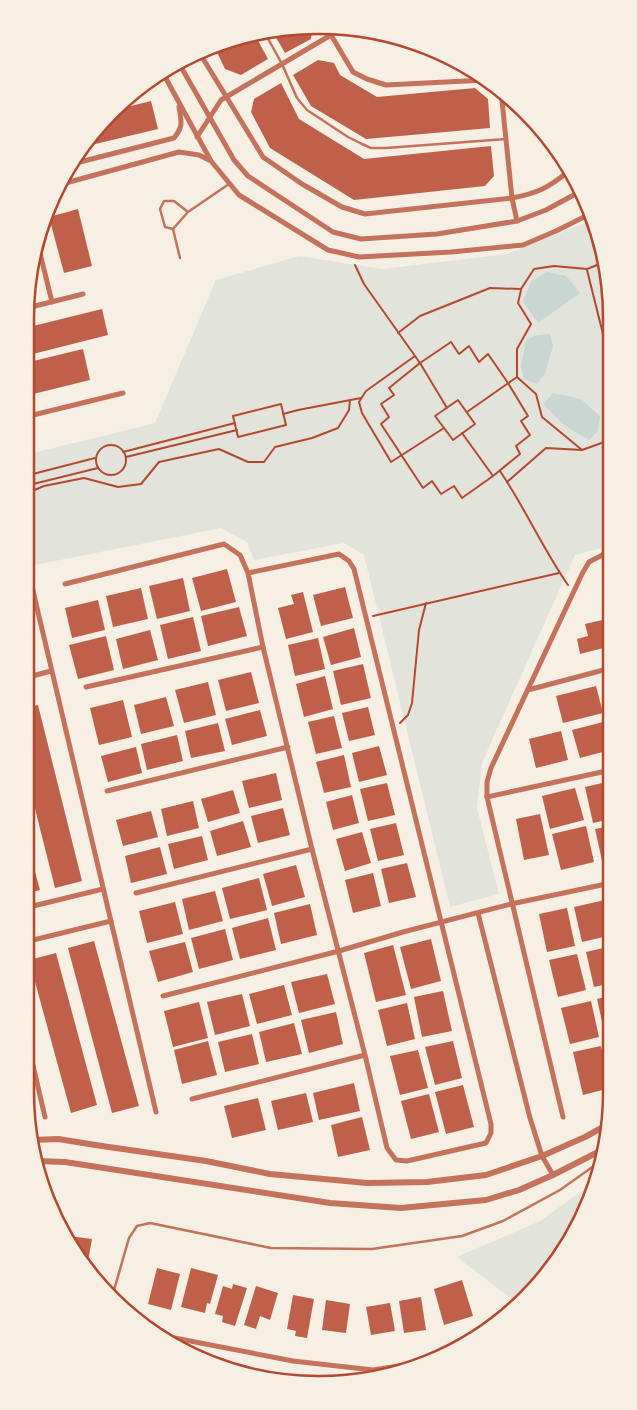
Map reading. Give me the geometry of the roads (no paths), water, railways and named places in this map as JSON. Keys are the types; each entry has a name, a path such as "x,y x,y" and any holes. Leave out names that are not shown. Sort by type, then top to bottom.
{"street":[{"path":"197,137 221,100 226,96 331,35 353,72 386,85 475,81"},
{"path":"203,58 262,157 302,184 342,207 366,214 512,198 532,194 553,184 565,175"},
{"path":"182,69 234,160 248,176 333,232 361,239 437,234 516,221 546,210 575,194"},
{"path":"166,78 211,161 239,195 328,250 359,257 451,252 523,245 584,217"},
{"path":"502,101 516,221"},
{"path":"81,162 174,138 182,125 178,102"},
{"path":"69,182 179,152 199,155 211,161"},
{"path":"39,262 52,302"},
{"path":"34,306 84,294"},
{"path":"34,415 122,393"},
{"path":"65,584 224,544 240,555 248,573 263,646 312,849 387,1148 396,1160 407,1161 486,1143 491,1134 491,1124 354,569 349,561 339,554 248,573"},
{"path":"563,1117 511,904 487,797 487,782 491,768 582,574 589,562 603,555"},
{"path":"34,596 156,1112"},
{"path":"86,687 263,646"},
{"path":"528,690 603,670"},
{"path":"34,676 51,671"},
{"path":"107,791 288,747"},
{"path":"487,797 603,772"},
{"path":"136,893 312,849"},
{"path":"163,996 511,904 603,885"},
{"path":"34,906 103,889"},
{"path":"478,913 530,1118 542,1156 553,1176"},
{"path":"34,940 111,921"},
{"path":"192,1098 365,1055"},
{"path":"34,1070 45,1117"},
{"path":"38,1140 67,1141 206,1161 270,1174 367,1183 427,1182 486,1175 542,1156 601,1128"},
{"path":"42,1161 65,1162 330,1203 401,1208 486,1200 519,1190 553,1176 597,1153"},
{"path":"177,1339 293,1362 373,1370 391,1367"}],"lane":[{"path":"267,38 282,64 297,98 307,110 348,137 371,148 415,147 506,139"},
{"path":"173,229 188,212 229,184"},
{"path":"173,229 165,227 160,209 164,201 174,201 188,212"},
{"path":"173,229 180,258"},
{"path":"114,1290 129,1238 137,1226 150,1224 271,1248 372,1249 462,1236 503,1221 560,1190 594,1166"}]}
